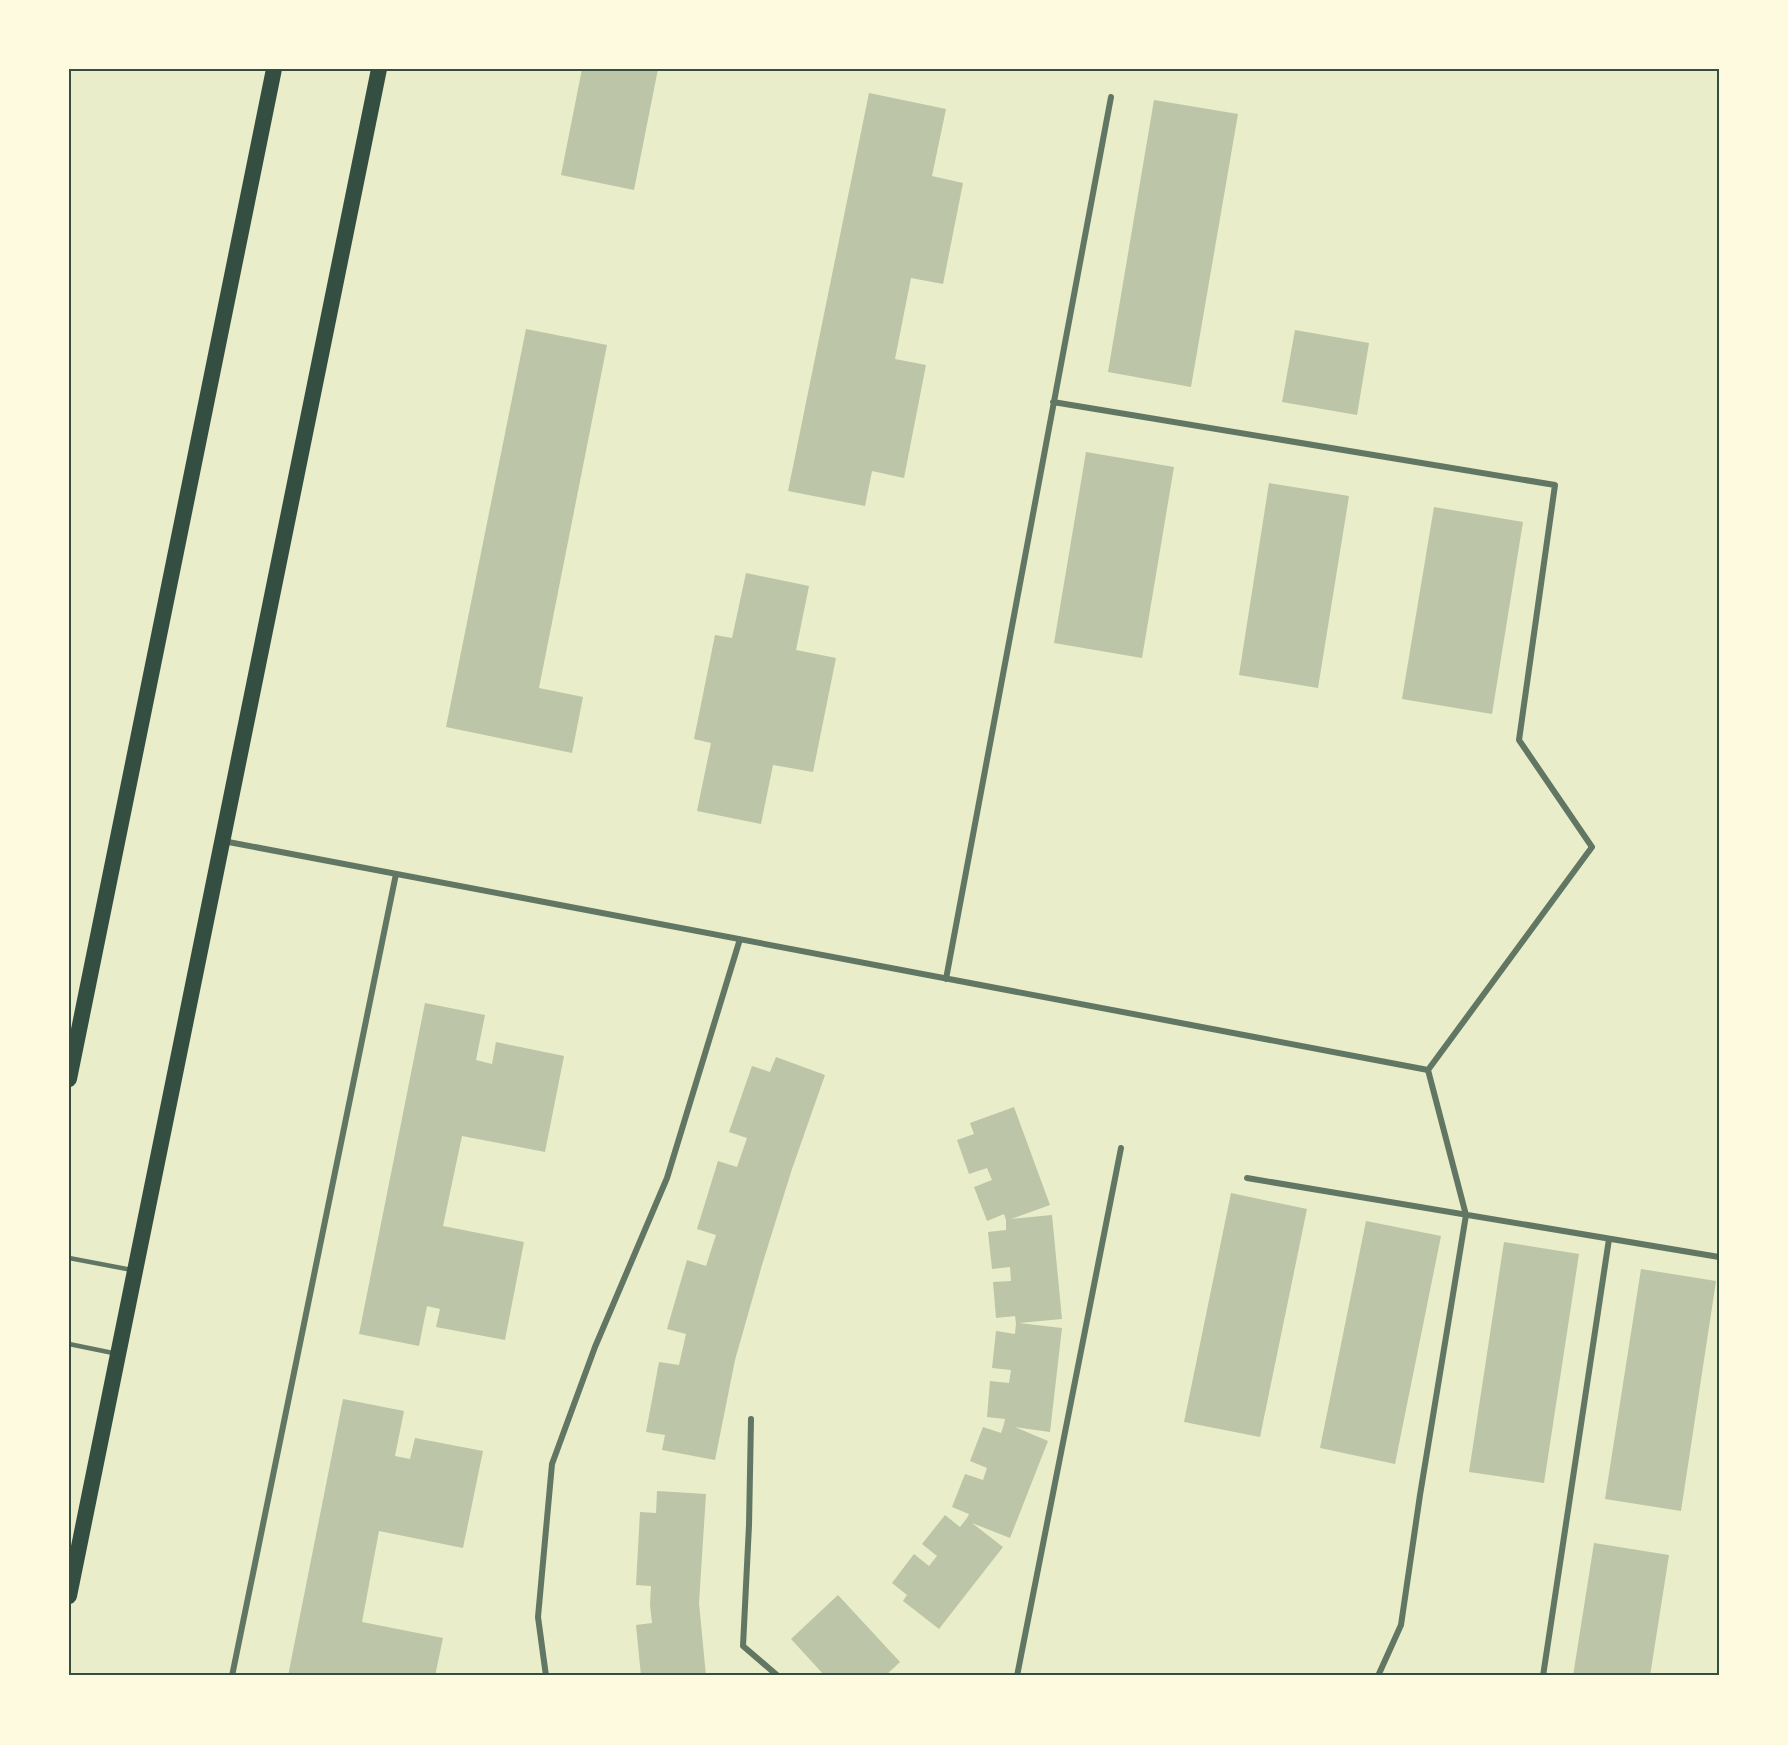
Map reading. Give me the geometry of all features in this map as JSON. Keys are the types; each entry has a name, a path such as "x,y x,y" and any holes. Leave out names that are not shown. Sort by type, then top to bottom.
{"highway":[{"path":"69,1079 274,69"},
{"path":"69,1596 379,69"}],"street":[{"path":"946,978 1110,97"},
{"path":"1053,402 1555,485 1519,740 1592,847 1428,1070"},
{"path":"222,841 1428,1070"},
{"path":"232,1676 396,874"},
{"path":"546,1676 538,1617 552,1464 595,1347 666,1178 740,939"},
{"path":"1378,1676 1401,1625 1466,1215 1428,1070"},
{"path":"1017,1676 1121,1148"},
{"path":"1247,1178 1719,1257"},
{"path":"1543,1676 1609,1239"},
{"path":"751,1419 744,1646 778,1676"}],"lane":[{"path":"69,1258 135,1270"},
{"path":"69,1344 118,1354"}],"building":[{"path":"582,69 658,69 634,190 561,175"},
{"path":"869,93 946,109 932,176 963,183 943,284 911,278 895,359 926,365 904,478 872,471 865,506 788,491"},
{"path":"1154,100 1238,114 1191,387 1108,372"},
{"path":"526,329 607,345 539,688 583,697 572,753 446,727"},
{"path":"1295,330 1369,343 1357,415 1282,402"},
{"path":"1086,452 1174,467 1142,658 1054,643"},
{"path":"1269,483 1349,496 1318,688 1239,675"},
{"path":"1434,507 1523,522 1492,714 1402,699"},
{"path":"746,573 809,586 796,650 836,658 813,772 773,765 761,824 697,811 711,743 694,739 715,635 732,638"},
{"path":"425,1003 485,1015 476,1060 492,1064 496,1042 564,1056 545,1152 462,1136 443,1226 524,1242 505,1340 436,1327 440,1309 427,1306 419,1346 359,1334"},
{"path":"776,1057 825,1075 762,1265 735,1360 715,1460 662,1450 665,1435 646,1432 659,1362 679,1365 686,1334 667,1329 687,1260 706,1266 716,1235 697,1229 718,1161 737,1167 747,1138 729,1132 752,1066 770,1072"},
{"path":"1014,1107 1050,1205 1011,1219 1052,1215 1062,1319 1019,1323 1062,1328 1050,1432 1015,1427 1048,1441 1010,1538 972,1523 1003,1547 939,1629 903,1601 907,1595 892,1583 914,1554 929,1566 937,1556 922,1544 945,1515 960,1527 967,1518 969,1514 952,1507 965,1474 983,1480 987,1468 970,1461 983,1427 1001,1433 1004,1424 1005,1419 987,1417 990,1381 1009,1383 1011,1370 992,1368 996,1331 1015,1334 1016,1323 1015,1316 996,1318 993,1282 1011,1281 1010,1267 992,1269 988,1232 1006,1230 1006,1220 1004,1214 987,1221 974,1187 992,1180 987,1168 969,1174 957,1140 974,1134 970,1123"},
{"path":"1231,1193 1307,1209 1260,1437 1184,1422"},
{"path":"1366,1221 1441,1236 1395,1464 1320,1448"},
{"path":"1504,1242 1579,1254 1544,1483 1469,1472"},
{"path":"1641,1269 1716,1281 1681,1511 1605,1499"},
{"path":"343,1399 404,1411 395,1456 410,1459 415,1438 483,1451 463,1548 379,1531 362,1622 443,1638 435,1676 288,1676"},
{"path":"657,1491 706,1494 699,1603 706,1676 641,1676 636,1625 652,1623 651,1586 636,1585 640,1512 656,1513"},
{"path":"1594,1543 1669,1555 1650,1676 1573,1676"},
{"path":"838,1595 900,1662 885,1676 825,1676 791,1639"}]}
